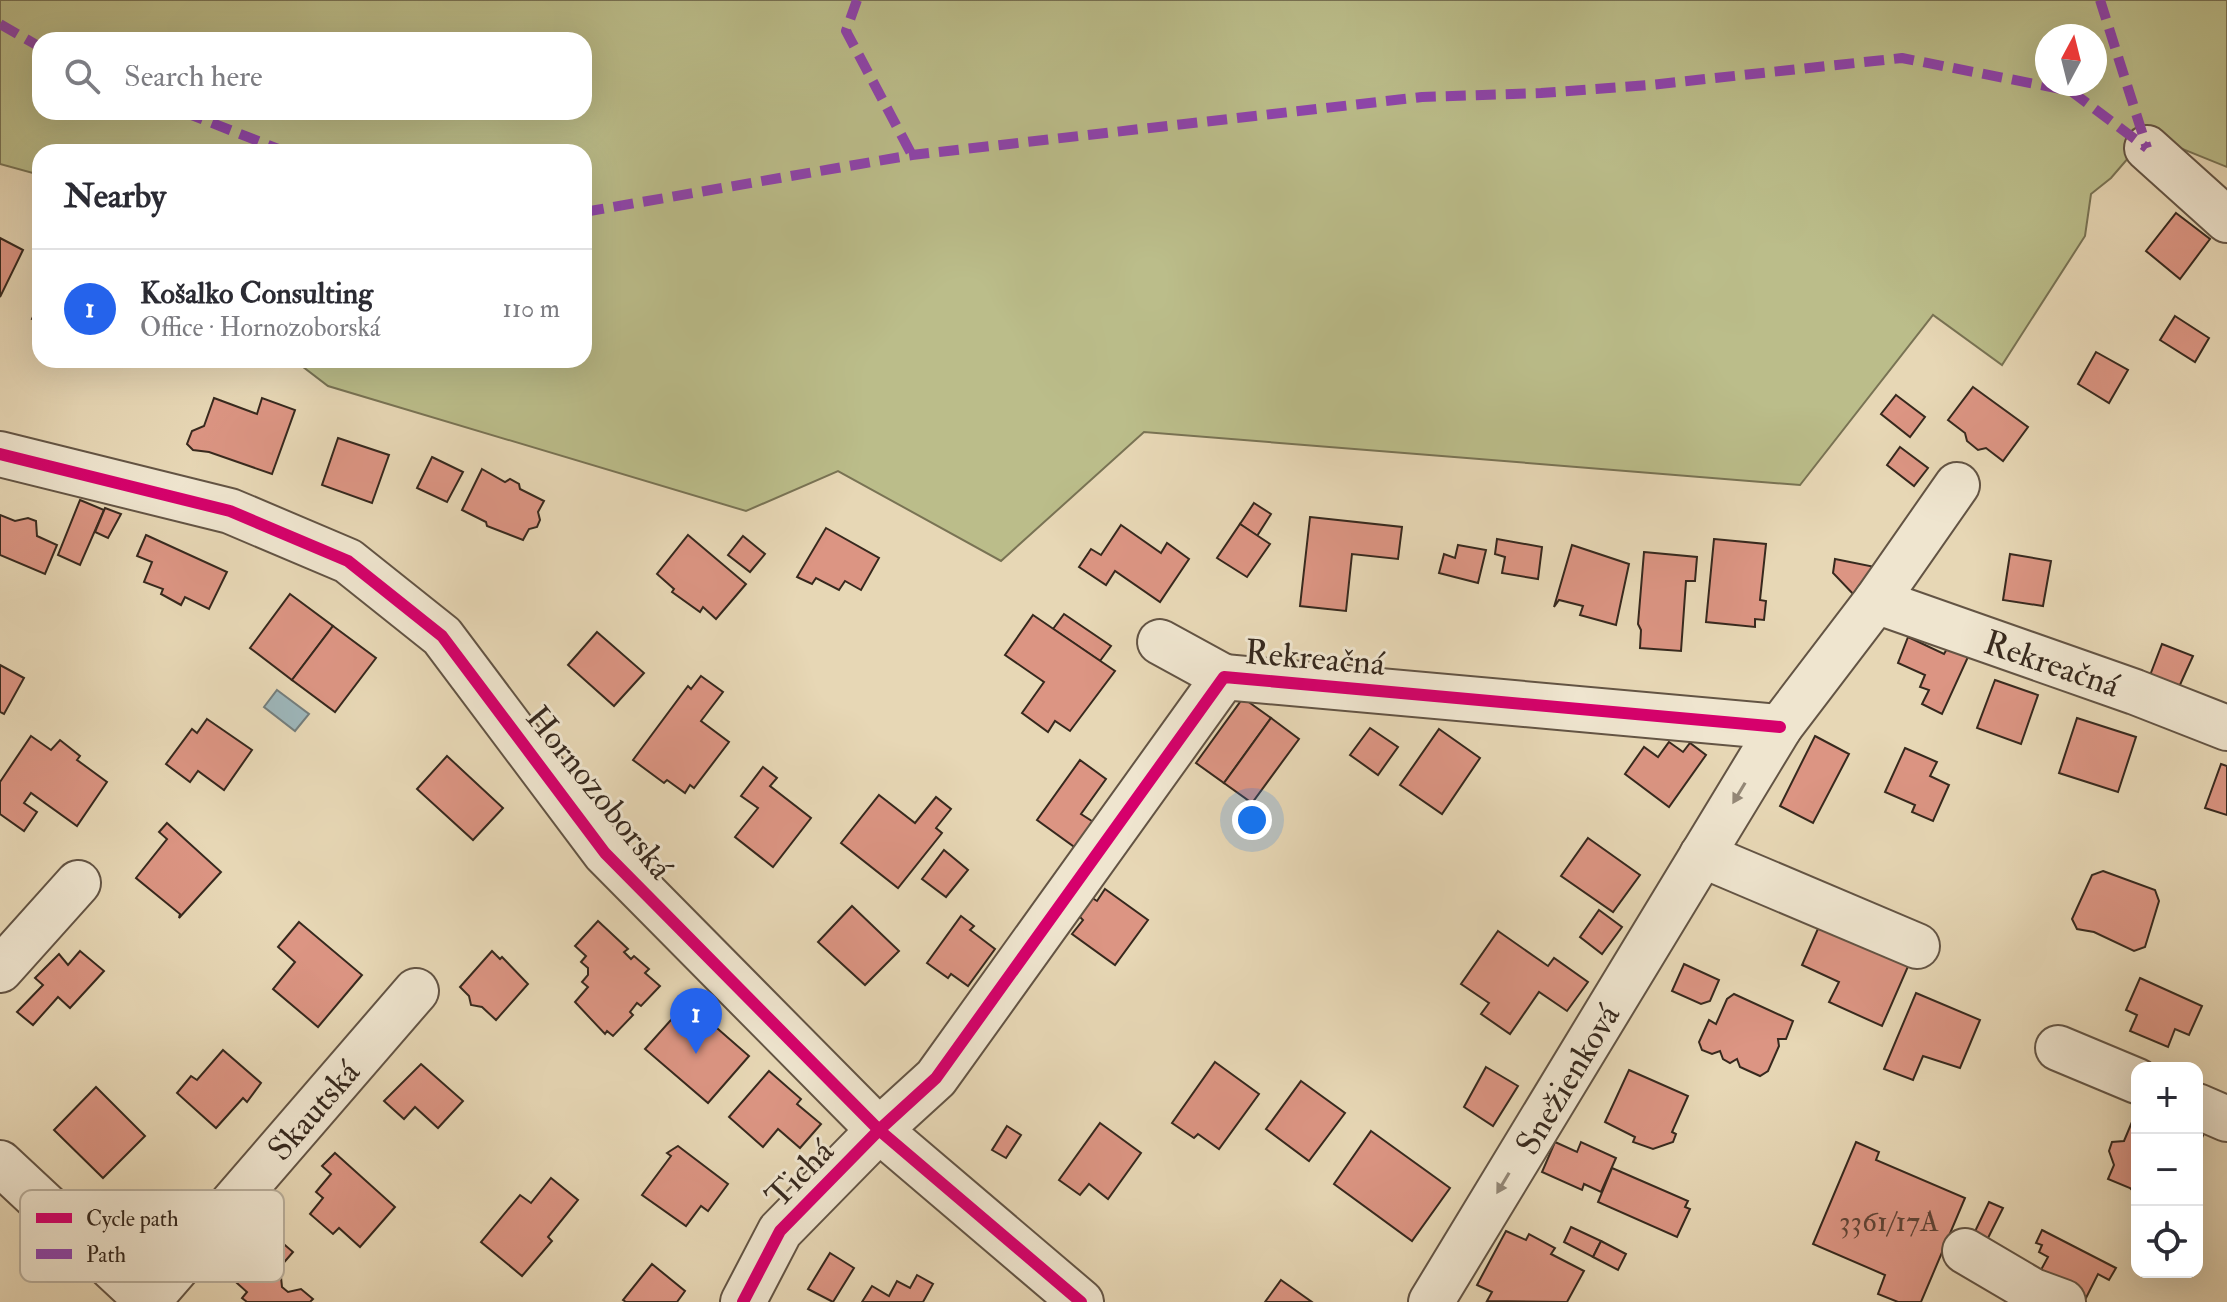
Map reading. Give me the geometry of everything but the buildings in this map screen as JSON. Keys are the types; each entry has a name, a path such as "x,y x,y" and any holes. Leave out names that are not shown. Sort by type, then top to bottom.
{"street":[{"path":"2147,148 2227,220"},
{"name":"Hornozoborská","path":"0,454 230,511 348,561 442,636 605,853 879,1130 1081,1302"},
{"path":"1780,727 1876,601 1957,485"},
{"name":"Rekreačná","path":"1876,601 2135,692 2227,728"},
{"name":"Rekreačná","path":"1160,642 1224,677 1780,727"},
{"name":"Rekreačná","path":"879,1130 936,1078 1224,677"},
{"name":"Snežienková","path":"1431,1302 1780,727"},
{"path":"1702,855 1917,946"},
{"path":"0,970 78,883"},
{"name":"Skautská","path":"245,1190 416,991"},
{"path":"2058,1048 2131,1078"},
{"path":"2203,1109 2227,1119"},
{"name":"Tichá","path":"743,1302 780,1231 879,1130"},
{"path":"0,1163 29,1190"},
{"path":"1965,1251 2033,1291 2063,1302"},
{"path":"128,1282 149,1301"},
{"name":"Skautská","path":"149,1301 165,1282"}],"green space":[{"path":"0,0 2227,0 2227,167 2148,135 2111,178 2091,194 2085,236 2002,365 1933,315 1800,485 1144,432 1001,561 838,471 746,511 328,386 304,368 592,368 592,144 32,144 32,173 0,164"}],"water":[{"path":"277,690 309,714 295,731 264,707"}],"marked path":[{"path":"857,0 846,31 912,155"},
{"path":"2100,0 2147,148"},
{"path":"0,24 32,42"},
{"path":"592,211 912,155 1422,97 1650,85 1902,58 2071,91 2147,148"},
{"path":"204,120 266,144"}],"cycle path":[{"path":"0,454 230,511 348,561 442,636 605,853 879,1130 1081,1302"},
{"path":"743,1302 780,1231 879,1130 936,1078 1224,677 1780,727"}],"place":[{"name":"Košalko Consulting","path":"696,1054"}]}
